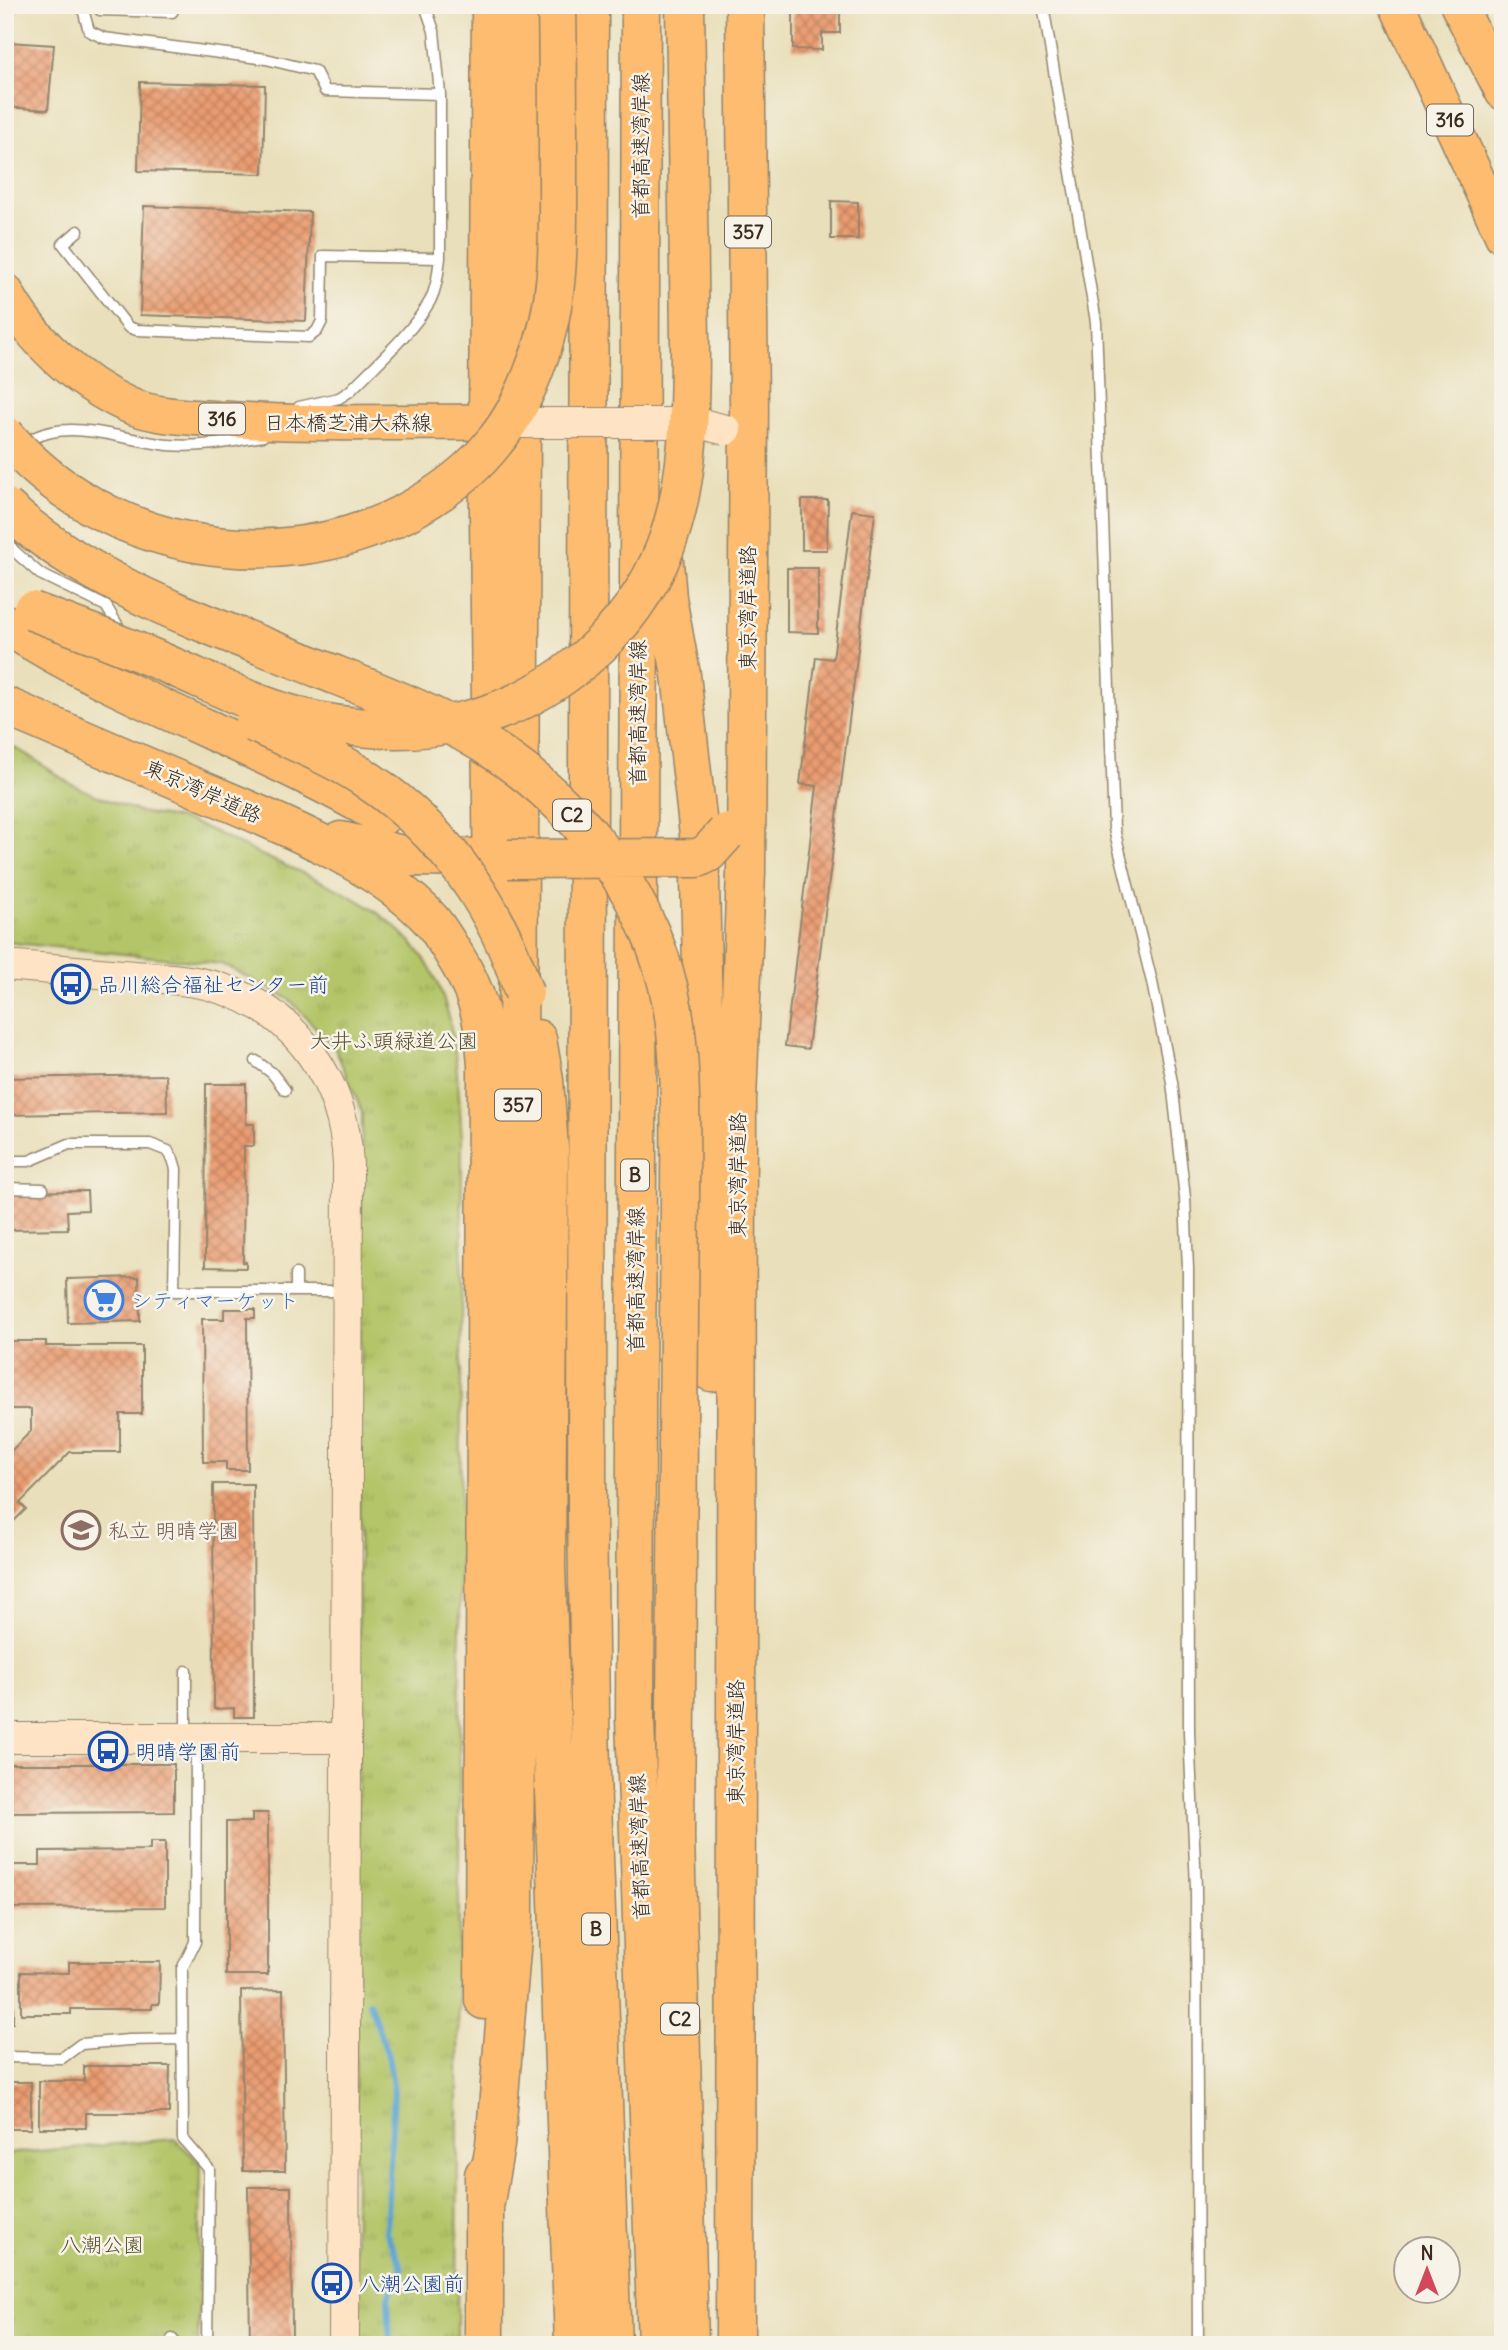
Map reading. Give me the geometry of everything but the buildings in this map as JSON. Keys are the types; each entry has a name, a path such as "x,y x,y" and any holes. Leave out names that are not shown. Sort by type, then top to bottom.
{"highway":[{"name":"357","path":"487,1066 494,1029 500,859 501,423 491,5"},
{"name":"東京湾岸道路","path":"485,2202 495,2145 514,1914 523,5"},
{"path":"5,435 37,467 89,505 150,532 219,547 289,547 327,542 392,519 448,487 489,449 512,416 534,370 548,329 554,298 558,245 557,5"},
{"name":"B","path":"589,5 587,1513 592,1788 612,2345"},
{"name":"首都高速湾岸線","path":"641,5 635,1719 657,2345"},
{"path":"14,610 132,649 223,690 287,714 347,724 415,728 464,721 525,699 551,685 573,668 615,629 638,597 665,548 681,487 690,393 685,5"},
{"name":"東京湾岸道路","path":"734,2345 737,1101 746,872 748,545 737,444 749,366 745,5"},
{"path":"639,286 667,598 681,675 699,835 711,1372 720,1460 736,1552"},
{"name":"C2","path":"5,507 57,550 132,592 406,704 472,737 514,764 563,805 611,860 631,892 659,956 670,993 676,1030 680,1108 676,1879 690,2345"},
{"path":"250,810 330,839 412,857 698,858 708,853 726,832 731,819 732,642 748,545"},
{"path":"14,610 342,764 395,799 440,841 476,889 507,945 524,993 539,1049 549,1149 547,1579 574,2345"},
{"name":"東京湾岸道路","path":"5,706 250,810 347,857 404,895 432,921 466,974 478,1002 485,1030 487,1066 484,2345"},
{"path":"676,1719 695,1864 719,2300 726,2345"}],"main road":[{"name":"316","path":"1397,5 1502,231"},
{"path":"1458,5 1503,92"},
{"name":"日本橋芝浦大森線","path":"5,291 30,328 74,371 103,392 130,406 179,416 271,413 332,422 501,423"}],"street":[{"path":"501,423 698,424 737,444"},
{"path":"5,965 176,979 212,985 256,1003 293,1032 312,1053 339,1105 346,1136 348,1166 344,2345"},
{"path":"5,1738 346,1738"}],"lane":[{"path":"86,5 84,13 89,31 104,38 266,60 302,68 314,71 325,91 440,94"},
{"path":"98,5 100,10 173,12 176,5"},
{"path":"271,413 329,401 350,391 415,323 430,300 438,278 440,258 440,94 434,31 425,5"},
{"path":"1044,5 1096,322 1114,829 1163,1031 1176,1108 1185,1198 1188,1269 1189,1732 1196,1887 1198,2345"},
{"path":"78,231 63,244 128,327 137,330 309,337 317,331 321,321 323,256 440,258"},
{"path":"5,466 11,456 28,442 42,433 62,429 167,445 203,446 332,422"},
{"path":"5,536 13,550 40,574 106,606 132,649"},
{"path":"256,1061 272,1073 285,1090"},
{"path":"5,1161 29,1161 72,1143 150,1144 168,1151 176,1169 174,1291 348,1290"},
{"path":"5,1188 43,1189"},
{"path":"296,1274 296,1291"},
{"path":"186,1671 191,1738 195,1942 182,1969 183,2139 209,2169 207,2345"},
{"path":"5,2057 62,2058 82,2044 182,2039"}],"green space":[{"name":"大井ふ頭緑道公園","path":"5,743 83,790 138,811 178,818 203,827 328,885 374,910 413,944 428,965 438,984 451,1026 462,1136 457,2345 354,2345 362,1112 335,1048 289,999 222,964 5,942"},
{"name":"八潮公園","path":"174,2139 201,2163 198,2345 5,2345 5,2154"}],"waterway":[{"path":"369,2002 388,2056 394,2091 386,2232 402,2268 388,2298 390,2345"}],"place":[{"name":"品川総合福祉センター前","path":"71,984"},
{"name":"シティマーケット","path":"104,1300"},
{"name":"私立 明晴学園","path":"81,1530"},
{"name":"明晴学園前","path":"108,1751"},
{"name":"八潮公園前","path":"332,2283"}]}
